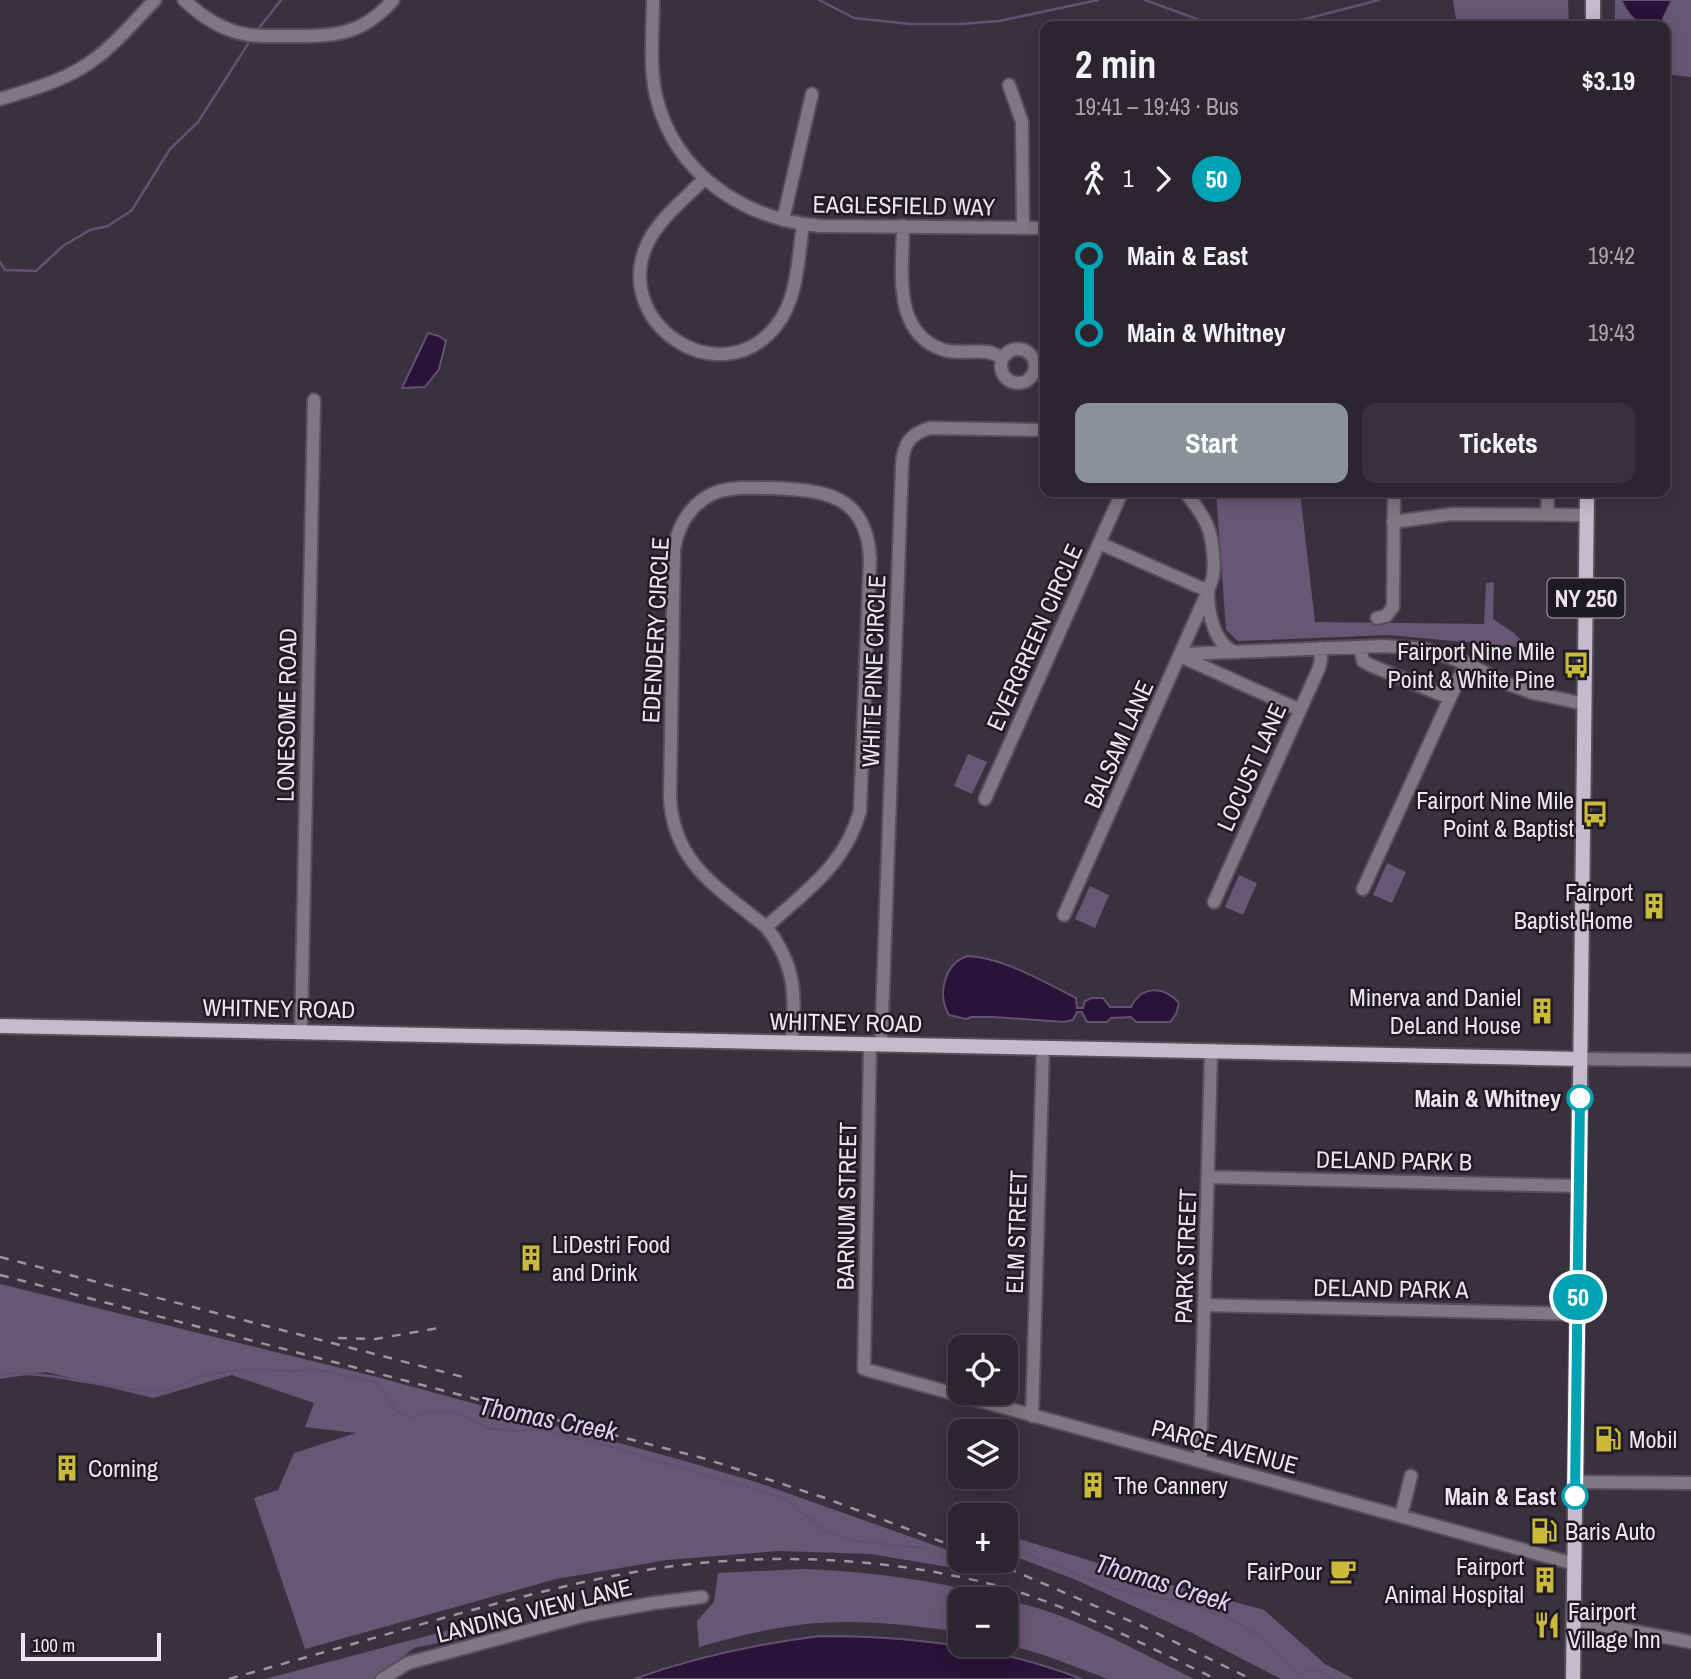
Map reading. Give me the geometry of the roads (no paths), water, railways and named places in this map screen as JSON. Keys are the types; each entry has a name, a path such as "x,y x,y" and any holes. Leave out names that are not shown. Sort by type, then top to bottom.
{"main road":[{"path":"1593,0 1593,21"},
{"name":"NY 250","path":"1573,1679 1587,497"},
{"name":"WHITNEY ROAD","path":"0,1026 1580,1059"}],"street":[{"path":"0,99 52,82 83,67 109,47 155,0"},
{"path":"184,0 209,20 234,32 263,36 322,36 338,35 363,26 393,0"},
{"name":"EAGLESFIELD WAY","path":"653,0 653,76 661,111 678,145 705,178 736,202 783,220 803,224 1040,228"},
{"name":"EAGLESFIELD WAY","path":"1009,85 1022,122 1023,228"},
{"name":"EAGLESFIELD WAY","path":"783,220 812,94"},
{"path":"705,178 652,235 641,263 641,287 645,305 662,330 679,344 699,351 730,352 754,344 770,333 784,315 792,296 803,224"},
{"path":"903,226 904,305 907,318 917,334 926,342 944,350 988,352 1003,358"},
{"name":"LONESOME ROAD","path":"301,1031 314,400"},
{"name":"WHITE PINE CIRCLE","path":"876,1045 904,446 916,433 930,428 1040,430"},
{"name":"EDENDERY CIRCLE","path":"766,927 839,859 853,834 862,799 869,548 863,526 850,508 833,496 810,489 720,491 704,499 689,513 682,522 675,541 670,798 673,823 680,845 694,866 766,927 783,951 792,974 792,1044"},
{"name":"EVERGREEN CIRCLE","path":"985,799 1120,497"},
{"path":"1188,497 1206,523 1212,541 1213,575 1208,591 1218,639 1234,652"},
{"path":"1377,618 1386,616 1393,607 1394,497"},
{"path":"1547,515 1548,497"},
{"path":"1393,522 1452,514 1586,515"},
{"path":"1099,543 1208,591"},
{"name":"BALSAM LANE","path":"1064,915 1208,591"},
{"path":"1181,655 1407,646 1425,649 1466,663 1524,690 1585,704"},
{"path":"1360,647 1363,661 1449,698"},
{"name":"LOCUST LANE","path":"1214,902 1319,668 1320,648"},
{"path":"1181,655 1300,710"},
{"path":"1363,889 1466,663"},
{"name":"BARNUM STREET","path":"864,1369 876,1045"},
{"name":"ELM STREET","path":"1032,1416 1043,1049"},
{"name":"PARK STREET","path":"1200,1460 1211,1053"},
{"name":"WHITNEY ROAD","path":"1580,1059 1691,1060"},
{"name":"DELAND PARK B","path":"1208,1177 1579,1186"},
{"name":"DELAND PARK A","path":"1204,1305 1577,1314"},
{"name":"PARCE AVENUE","path":"864,1369 1574,1564"},
{"path":"1401,1516 1411,1476"},
{"path":"1576,1482 1691,1483"},
{"name":"LANDING VIEW LANE","path":"382,1679 408,1663 586,1615 702,1597"},
{"path":"1574,1620 1691,1642"}],"waterway":[{"path":"259,28 281,0"},
{"path":"819,0 854,18 910,24 999,21 1098,0"},
{"path":"1145,0 1202,21"},
{"path":"1298,21 1379,0"},
{"path":"0,262 5,270 36,271 63,246 90,230 108,226 132,210 170,149 198,122 248,44"},
{"name":"Thomas Creek","path":"0,1375 16,1373 51,1376 134,1390 169,1390 202,1376 243,1369 315,1369 375,1382 397,1412 411,1418 443,1411 458,1414 490,1429 537,1429 611,1447 784,1498 826,1532 854,1541 926,1548"},
{"name":"Thomas Creek","path":"1018,1550 1114,1589 1192,1604 1236,1622 1264,1639 1295,1673 1318,1670 1335,1679"}],"railway":[{"path":"0,1257 467,1378"},
{"path":"0,1275 706,1459 825,1498 948,1544"},
{"path":"338,1338 375,1339 445,1327"},
{"path":"229,1679 566,1586 660,1568 769,1559 887,1565 925,1570 1002,1587 1084,1617 1216,1679"},
{"path":"1018,1573 1144,1627 1251,1679"}],"place":[{"name":"Fairport Nine Mile Point & White Pine","path":"1576,665"},
{"name":"Fairport Nine Mile Point & Baptist","path":"1595,814"},
{"name":"Fairport Baptist Home","path":"1654,906"},
{"name":"Minerva and Daniel DeLand House","path":"1542,1011"},
{"name":"Main & Whitney","path":"1580,1098"},
{"name":"LiDestri Food and Drink","path":"531,1258"},
{"name":"Mobil","path":"1608,1439"},
{"name":"Corning","path":"67,1468"},
{"name":"The Cannery","path":"1093,1485"},
{"name":"Main & East","path":"1575,1496"},
{"name":"Baris Auto","path":"1544,1531"},
{"name":"FairPour","path":"1343,1571"},
{"name":"Fairport Animal Hospital","path":"1545,1580"},
{"name":"Fairport Village Inn","path":"1547,1625"}]}
